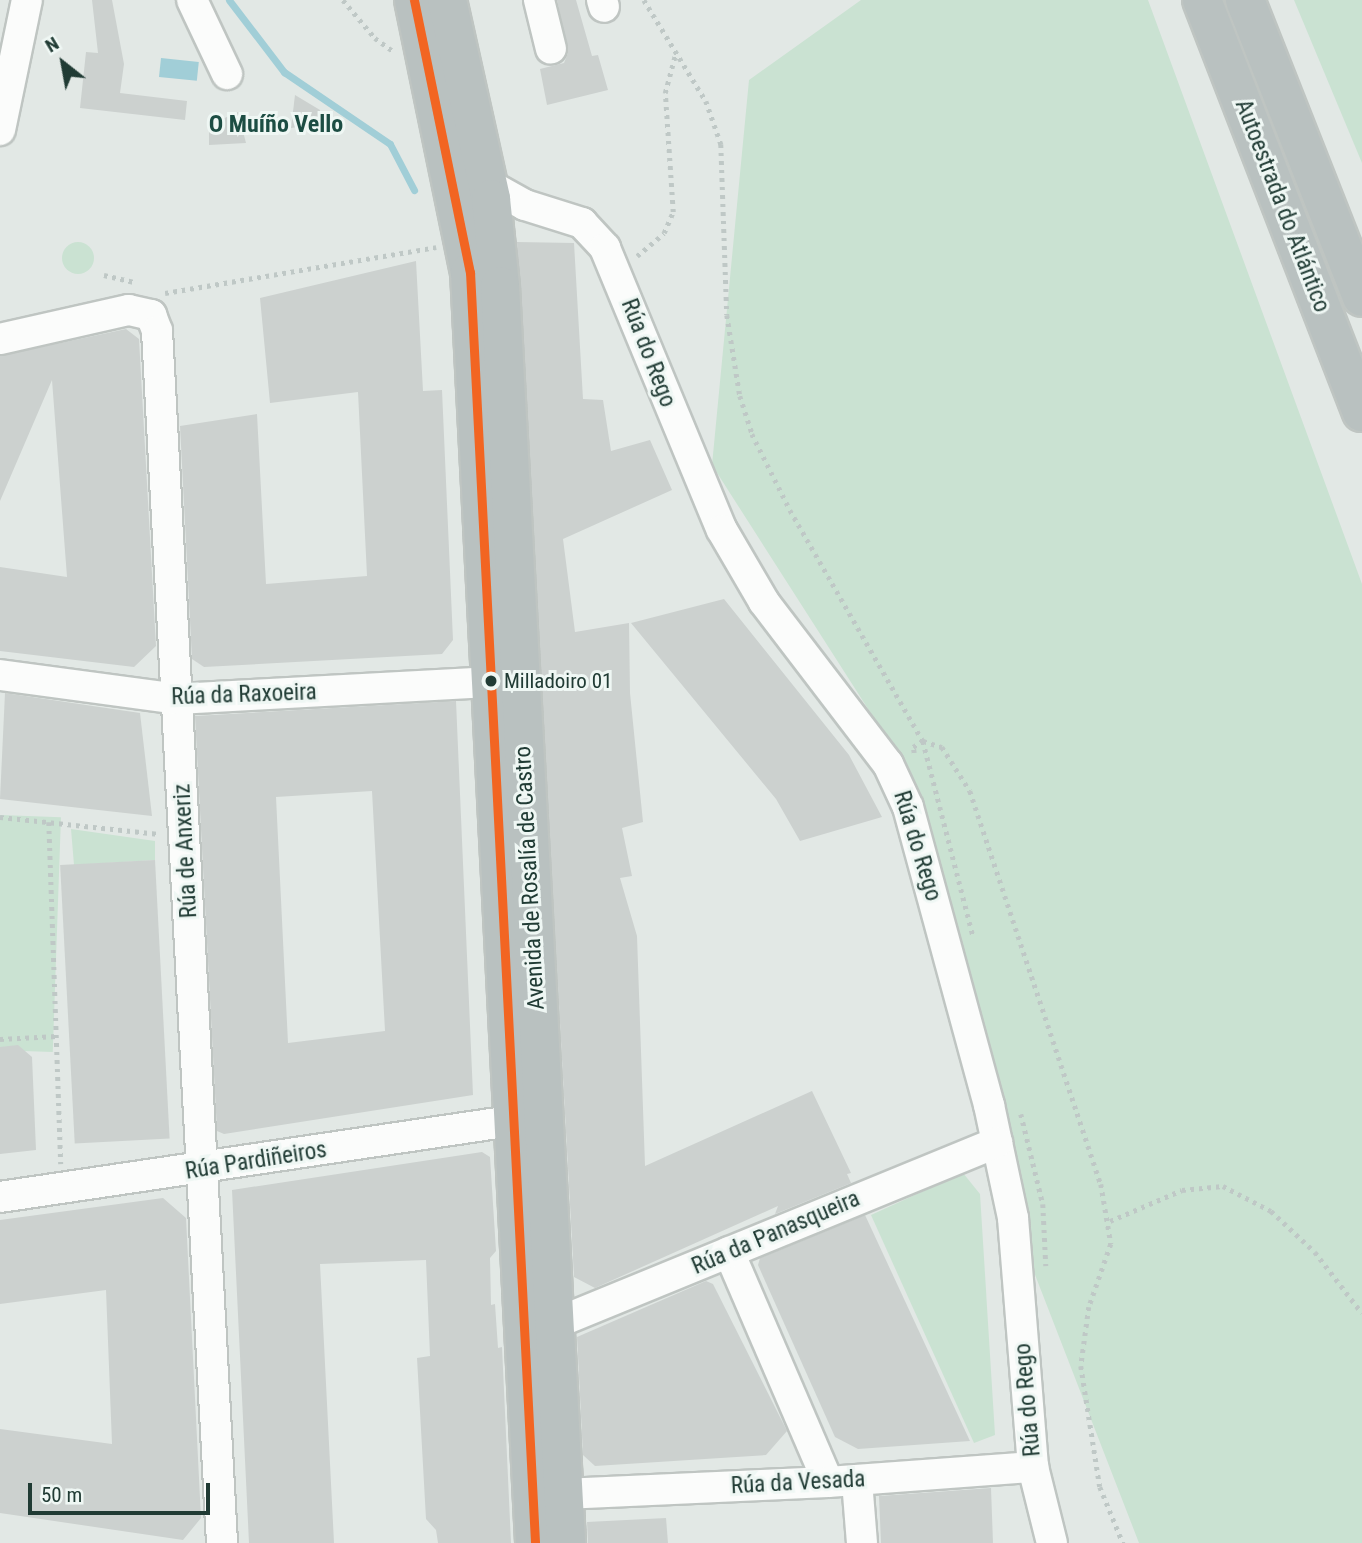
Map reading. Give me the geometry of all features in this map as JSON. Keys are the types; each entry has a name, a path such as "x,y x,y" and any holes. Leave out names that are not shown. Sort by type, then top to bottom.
{"highway":[{"path":"414,0 484,214"},
{"path":"447,0 484,214"},
{"name":"Autoestrada do Atlántico","path":"1202,0 1362,412"},
{"name":"Autoestrada do Atlántico","path":"1245,0 1362,297"},
{"name":"Avenida de Rosalía de Castro","path":"484,214 470,272 511,1121 535,1543"},
{"name":"Avenida de Rosalía de Castro","path":"484,214 566,1543"}],"street":[{"path":"0,130 28,0"},
{"path":"192,0 227,74"},
{"path":"539,0 551,49"},
{"path":"484,214 515,225 543,212"},
{"name":"Rúa do Rego","path":"484,214 543,212 582,223 595,235 613,264 722,530 764,602 898,782 998,1142 1013,1218 1033,1467 1052,1543"},
{"name":"Rúa de Anxeriz","path":"0,339 129,310 146,311 155,321 186,837 222,1543"},
{"name":"Rúa da Raxoeira","path":"0,676 177,699 489,682"},
{"name":"Rúa Pardiñeiros","path":"0,1197 203,1169 511,1121"},
{"name":"Rúa da Panasqueira","path":"554,1324 998,1142"},
{"path":"729,1252 843,1482 862,1543"},
{"name":"Rúa da Vesada","path":"563,1494 843,1482 1033,1467"}],"path":[{"path":"343,0 375,38 397,55"},
{"path":"644,0 675,56 706,101 721,144 727,314 740,396 752,434 790,510 923,741 942,747 970,791 1110,1220 1111,1244 1089,1307 1081,1366 1100,1487 1123,1543"},
{"path":"613,264 649,248 664,233 673,212 665,93 675,56"},
{"path":"159,290 170,294 437,247"},
{"path":"104,275 147,286"},
{"path":"0,817 186,837"},
{"path":"49,822 62,1189"},
{"path":"0,1039 57,1036"},
{"path":"1110,1220 1182,1190 1223,1186 1271,1211 1315,1252 1362,1313"}],"green space":[{"path":"861,0 1148,0 1362,584 1362,1543 1139,1543 1013,1218 911,776 712,465 749,80"},
{"path":"1294,0 1362,0 1362,163"},
{"path":"78,242 90,246 94,258 90,270 78,274 66,270 62,258 66,246"},
{"path":"0,815 61,817 53,1052 0,1050"},
{"path":"71,829 155,841 155,860 74,865"},
{"path":"963,1173 980,1194 995,1435 974,1443 871,1215"}],"water":[{"path":"161,58 199,62 197,81 159,77"}],"building":[{"path":"92,0 112,0 124,64 120,93 187,101 185,120 80,108 86,52 98,53"},
{"path":"557,0 576,0 592,56 598,55 608,90 547,105 540,69 564,63 568,53"},
{"path":"295,95 320,110 318,124 291,128"},
{"path":"238,112 246,143 209,145 209,125"},
{"path":"517,242 574,243 583,399 603,400 611,451 650,440 672,490 563,539 575,632 629,623 630,693 643,822 622,828 632,876 620,878 637,936 645,1166 812,1091 851,1173 847,1174 851,1183 775,1214 778,1206 595,1288 574,1277"},
{"path":"416,261 423,391 442,390 453,640 442,654 204,667 192,659 180,426 257,414 266,584 367,576 358,392 270,403 260,298"},
{"path":"126,329 139,339 156,646 134,667 0,651 0,567 67,577 52,380 0,501 0,356"},
{"path":"724,599 849,755 882,817 800,841 776,799 631,623"},
{"path":"5,693 140,713 152,816 0,799"},
{"path":"456,701 473,1095 224,1134 217,1131 195,716","holes":["372,791 385,1031 288,1043 276,797"]},
{"path":"155,860 170,1139 75,1144 60,865"},
{"path":"18,1045 32,1057 36,1150 0,1154 0,1047"},
{"path":"482,1152 490,1157 496,1251 490,1258 491,1305 495,1304 498,1348 502,1347 511,1543 438,1543 436,1530 426,1519 417,1358 430,1356 426,1260 320,1264 334,1543 249,1543 232,1190"},
{"path":"163,1198 186,1218 201,1518 183,1540 0,1513 0,1429 112,1444 106,1290 0,1304 0,1220"},
{"path":"865,1215 970,1441 858,1449 835,1437 758,1265 760,1258"},
{"path":"706,1281 713,1284 787,1431 766,1455 595,1466 583,1455 577,1337"},
{"path":"991,1488 993,1543 881,1543 879,1496"},
{"path":"666,1518 668,1543 588,1543 587,1522"}],"waterway":[{"path":"229,0 284,72 390,144 414,190"}],"transit line":[{"path":"414,0 470,272 535,1543"}],"place":[{"name":"Milladoiro 01","path":"491,681"}],"district":[{"name":"O Muíño Vello","path":"276,125"}]}
